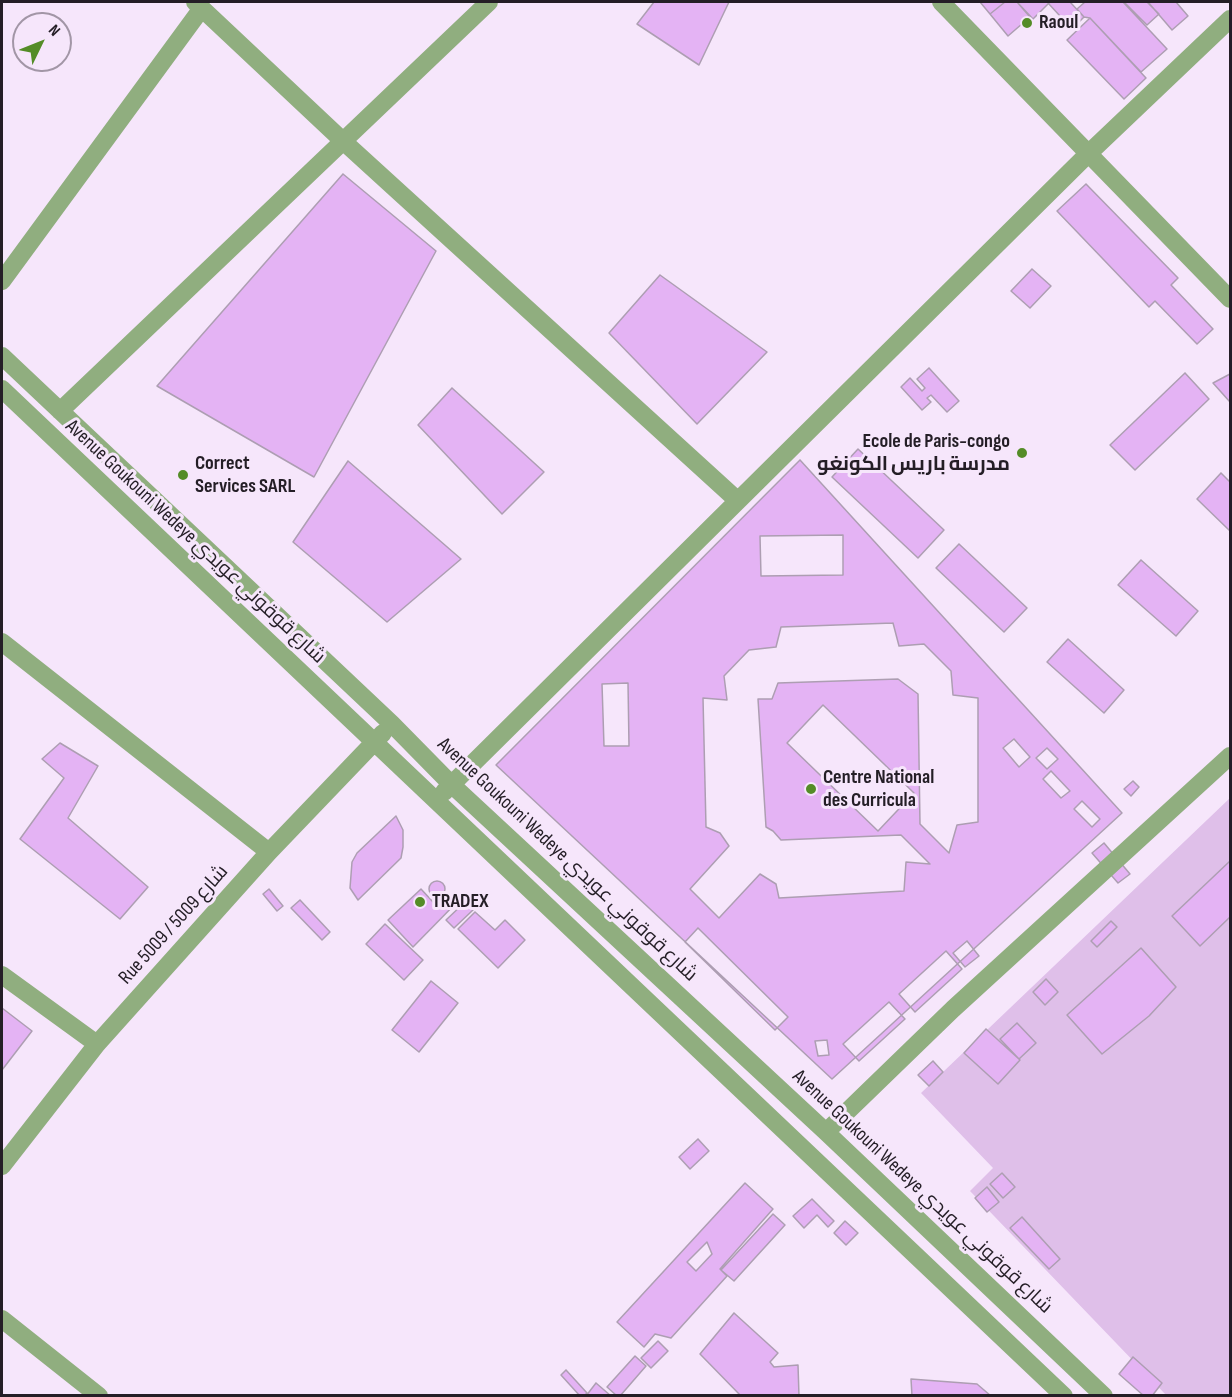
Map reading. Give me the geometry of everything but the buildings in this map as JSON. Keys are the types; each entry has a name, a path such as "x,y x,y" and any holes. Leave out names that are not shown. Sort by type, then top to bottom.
{"street":[{"path":"60,411 489,2"},
{"path":"941,2 1230,299"},
{"path":"2,281 198,5 343,141 737,500"},
{"path":"435,801 1088,154 1230,19"},
{"name":"Avenue Goukouni Wedeye شارع قوقوني عويدي","path":"2,356 392,724 451,784 826,1132 1104,1395"},
{"name":"Avenue Goukouni Wedeye شارع قوقوني عويدي","path":"2,389 1064,1395"},
{"path":"2,642 269,852"},
{"name":"Rue 5009 / شارع 5009","path":"2,1166 96,1044 269,852 392,724"},
{"path":"826,1132 953,1009 1230,756"},
{"path":"2,975 96,1044"},
{"path":"2,1319 99,1395"}],"shaded area":[{"path":"1230,798 1230,1395 1166,1395 970,1191 993,1168 921,1093"}],"place":[{"name":"Raoul","path":"1027,23"},
{"name":"Ecole de Paris-congo مدرسة باريس الكونغو","path":"1022,453"},
{"name":"Correct Services SARL","path":"183,475"},
{"name":"Centre National des Curricula","path":"811,789"},
{"name":"TRADEX","path":"420,902"}]}
